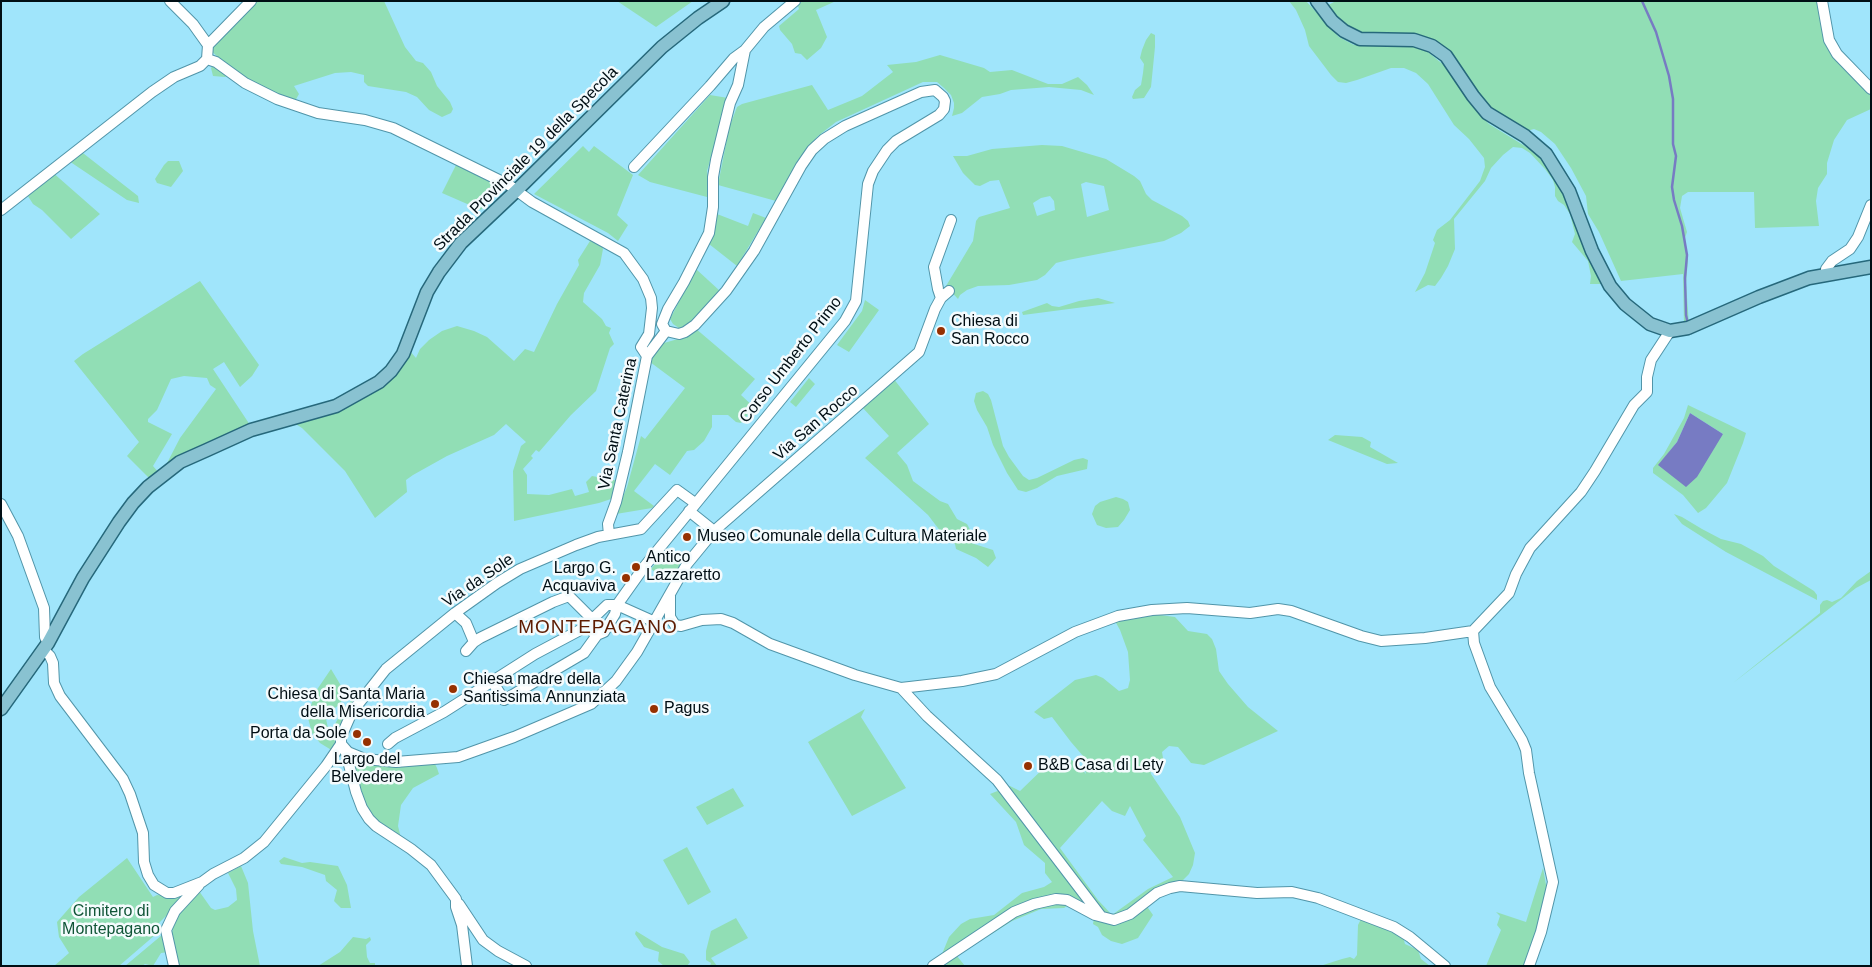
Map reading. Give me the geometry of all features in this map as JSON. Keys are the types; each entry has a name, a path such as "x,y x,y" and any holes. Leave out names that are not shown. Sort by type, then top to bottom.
{"main road":[{"name":"Strada Provinciale 19 della Specola","path":"1,709 46,646 83,578 133,503 148,487 180,462 252,430 336,406 379,382 403,354 427,292 449,256 662,48 698,18 723,1"},
{"path":"1316,1 1332,21 1344,31 1360,39 1414,40 1432,46 1446,56 1487,113 1525,136 1546,154 1569,190 1592,251 1610,286 1626,304 1650,324 1670,331 1688,328 1758,297 1809,278 1871,267"}],"street":[{"path":"1,210 152,92 174,77 200,66 207,59 208,46 193,24 170,1"},
{"path":"208,46 251,1"},
{"path":"634,167 734,58 745,50 764,28 795,1"},
{"path":"1822,1 1829,40 1837,54 1871,89"},
{"path":"666,331 662,324 668,309 709,233 716,160 730,103 738,85 745,50"},
{"path":"207,59 216,62 245,83 277,99 318,112 365,120 394,128 509,185 532,202 624,253 643,279 651,298 652,308 649,334 641,347 647,356"},
{"name":"Corso Umberto Primo","path":"492,682 504,700 584,653 596,635 604,632 615,614 617,605 645,566 845,321 856,301 867,192 873,171 887,150 896,141 939,115 944,109 944,96 935,90 921,92 845,126 824,139 812,150 801,166 754,251 726,291 695,325 685,332 679,334 666,331"},
{"path":"1826,274 1826,269 1832,261 1850,249 1858,237 1871,205"},
{"name":"Via San Rocco","path":"343,746 348,752 365,759 396,762 458,757 514,737 586,706 601,696 637,652 685,568 714,531 919,352 928,326 945,295 938,289 934,267 951,220"},
{"name":"Via Santa Caterina","path":"610,535 608,524 616,502 626,461 647,356 666,331"},
{"path":"670,596 670,617 674,626 702,620 720,620 734,623 770,644 855,675 901,688 962,681 996,674 1081,630 1118,616 1152,610 1187,608 1250,613 1278,609 1291,611 1361,636 1381,641 1425,638 1473,631 1509,593 1516,574 1530,548 1580,492 1596,471 1634,405 1647,392 1647,377 1651,360 1670,331"},
{"name":"Via da Sole","path":"343,746 341,737 352,712 386,669 454,613 497,583 520,569 576,545 598,537 641,529 677,490 692,507"},
{"path":"1,504 18,536 44,608 46,646 53,663 54,683 60,696 123,779 130,794 142,832 144,862 148,875 154,885 167,893 174,893 202,882"},
{"path":"692,507 714,531"},
{"path":"466,651 474,642 536,610 570,596 591,618"},
{"path":"388,744 395,738 444,712 572,633 582,629 591,618 607,605 617,605 655,622"},
{"path":"454,613 466,623 474,642"},
{"path":"591,618 590,627 596,635"},
{"path":"1473,631 1474,643 1490,687 1526,750 1529,773 1553,882 1542,932 1529,966"},
{"path":"901,688 926,716 997,780 1101,917"},
{"path":"174,966 166,930 175,911 202,882 244,858 264,842 343,746"},
{"path":"343,746 356,792 362,808 369,819 437,871 483,940 498,951 526,966"},
{"path":"934,966 1014,912 1044,901 1067,900 1101,917 1114,920 1122,918 1157,893 1180,886 1257,893 1292,892 1318,898 1394,927 1410,937 1445,966"},
{"path":"456,899 456,907 462,925 467,966"}],"green space":[{"path":"255,1 384,1 405,47 416,61 423,63 431,72 437,86 450,102 453,109 451,113 442,117 429,110 417,97 406,92 368,86 364,82 364,75 351,72 335,73 294,86 299,94 295,101 228,75 225,77 213,76 211,68 219,58 209,49"},
{"path":"617,1 693,1 656,27"},
{"path":"802,1 836,1 816,10 827,37 821,48 807,60 801,54 795,53 792,44 780,30 779,26 799,9 798,6"},
{"path":"1289,1 1306,1 1339,37 1354,45 1408,45 1428,52 1445,66 1475,109 1489,124 1533,151 1548,167 1570,204 1601,284 1590,284 1591,276 1588,261 1572,242 1575,234 1570,214 1555,196 1553,180 1530,153 1522,148 1513,147 1491,168 1485,181 1454,219 1455,249 1441,278 1435,286 1428,285 1415,292 1425,273 1435,243 1433,240 1437,230 1450,220 1480,181 1485,167 1484,158 1469,139 1454,125 1428,84 1416,73 1404,68 1391,68 1346,83 1338,82 1309,46 1305,30 1296,10"},
{"path":"1336,1 1818,1 1823,30 1863,87 1871,95 1871,109 1847,120 1834,140 1827,163 1827,174 1818,188 1816,201 1819,226 1755,228 1754,192 1688,192 1682,196 1680,208 1687,232 1685,238 1688,260 1686,283 1689,325 1684,325 1683,274 1621,281 1599,232 1588,214 1586,196 1555,144 1541,132 1534,129 1523,132 1493,114 1451,51 1413,33 1383,36 1362,35 1342,28 1326,6"},
{"path":"1151,33 1155,35 1155,47 1151,87 1144,98 1133,99 1135,90 1141,85 1144,64 1140,58 1142,50"},
{"path":"940,55 984,68 990,72 1012,70 1048,84 1062,84 1078,77 1094,95 1081,90 1049,87 1011,90 982,97 962,113 952,116 954,103 951,95 937,82 923,82 836,122 818,136 798,160 776,201 718,185 729,128 737,107 742,104 812,85 828,110 862,96 893,72 887,65 916,62"},
{"path":"710,95 728,98 707,171 710,189 707,197 650,182 638,175"},
{"path":"1042,145 1062,146 1106,159 1134,176 1140,181 1146,194 1152,200 1182,216 1188,221 1190,226 1181,233 1164,241 1056,263 1045,275 1037,280 1009,285 978,286 967,290 958,299 946,286 973,241 976,221 979,217 1010,208 999,180 990,181 980,186 975,185 963,173 953,156 967,156 992,149","holes":["1086,182 1104,186 1109,210 1087,217 1081,184","1050,196 1054,201 1055,210 1037,216 1033,203 1041,198"]},
{"path":"583,146 589,152 594,146 633,175 617,215 628,225 618,241 608,233 534,194"},
{"path":"79,150 138,196 139,203 127,200 66,159"},
{"path":"168,161 179,161 183,171 171,187 157,183 155,179"},
{"path":"457,163 502,186 481,210 442,193"},
{"path":"51,171 100,214 71,239 42,210 33,204 26,193"},
{"path":"753,213 766,218 737,266 709,244 717,214 748,226"},
{"path":"590,241 601,244 603,249 600,265 584,293 583,302 602,319 606,326 611,328 609,333 614,344 610,348 596,391 571,415 539,452 536,450 531,456 533,458 523,469 527,475 527,494 549,495 572,489 575,496 589,492 586,482 592,476 619,481 614,498 599,503 514,521 513,471 521,446 526,442 506,424 494,435 447,456 406,480 407,492 375,518 345,471 302,428 294,423 342,406 409,350 416,358 420,349 429,340 442,331 457,326 487,337 514,361 525,349 534,352 557,304 579,265 578,260"},
{"path":"696,269 720,291 691,324 679,328 670,319"},
{"path":"200,281 259,365 252,376 240,387 224,362 213,369 250,425 274,416 284,415 164,469 180,438 216,389 210,385 207,378 184,376 171,379 157,410 148,419 148,422 172,434 153,466 159,473 151,480 127,456 139,442 74,361"},
{"path":"1098,298 1115,303 1023,315 1022,312 1047,303 1059,307"},
{"path":"865,300 879,310 849,352 837,345 862,311"},
{"path":"695,328 755,379 741,395 754,407 741,423 736,422 728,415 712,415 712,427 704,441 694,450 687,451 670,475 655,464 634,491 654,506 652,508 616,514 627,487 641,436 645,439 685,388 650,362 658,348 664,343 678,339"},
{"path":"809,378 815,384 796,407 790,402"},
{"path":"893,378 929,424 897,453 907,465 913,481 940,501 948,504 957,519 967,524 974,537 971,543 993,550 996,558 988,567 976,558 956,549 955,544 941,532 928,515 865,458 889,436 861,406"},
{"path":"983,391 988,394 991,400 1003,446 1023,476 1029,480 1037,478 1074,460 1083,458 1088,460 1087,469 1057,476 1026,492 1018,490 1007,473 993,445 987,427 977,410 974,401 976,393"},
{"path":"1688,405 1746,433 1727,483 1706,508 1698,513 1683,495 1653,473 1653,468 1664,454 1684,418","holes":["1690,413 1723,434 1659,465 1677,442"]},
{"path":"1335,435 1362,437 1371,442 1370,447 1398,463 1387,464 1328,440"},
{"path":"1116,497 1128,502 1130,510 1124,520 1118,527 1106,528 1097,525 1092,514 1095,506 1100,502"},
{"path":"1674,514 1721,539 1741,544 1763,556 1774,566 1814,591 1817,595 1817,600 1726,552 1682,524"},
{"path":"665,552 683,567 673,585 651,569"},
{"path":"1871,571 1871,580 1856,588 1733,683 1820,613 1820,605 1823,601 1832,602 1841,598 1857,581"},
{"path":"1152,614 1175,617 1188,631 1207,634 1212,639 1216,649 1219,671 1228,684 1248,707 1278,731 1204,765 1191,763 1178,747 1169,746 1162,752 1164,764 1150,769 1151,774 1180,817 1195,853 1189,874 1179,884 1146,905 1153,915 1138,938 1122,944 1111,941 1102,935 1098,927 1093,924 1094,918 1073,902 1064,908 1041,909 1012,921 957,956 965,966 947,966 942,954 949,937 961,924 970,919 994,915 1022,893 1044,887 1052,882 1045,873 1045,863 1024,845 1016,822 990,794 1010,786 1020,791 1049,763 1057,771 1068,758 1075,762 1086,774 1085,770 1090,764 1052,717 1044,719 1034,712 1075,680 1096,675 1103,678 1119,691 1128,688 1130,680 1128,652 1115,621","holes":["1102,801 1112,811 1125,816 1130,806 1146,836 1143,840 1173,877 1148,889 1112,915 1098,900 1060,848"]},
{"path":"331,669 345,695 339,705 328,713 326,719 330,730 343,709 359,696 333,751 320,743 312,733 308,718 314,694"},
{"path":"865,709 861,717 906,788 852,816 808,742"},
{"path":"349,757 381,766 435,764 439,774 413,788 401,805 398,826 401,838 384,828 372,817 361,799"},
{"path":"733,788 744,806 707,825 696,807"},
{"path":"687,847 711,892 688,905 663,860"},
{"path":"284,857 302,863 310,862 338,866 347,885 351,908 341,908 334,901 337,890 326,881 325,875 302,867 281,864 279,861"},
{"name":"Cimitero di Montepagano","path":"127,858 153,897 157,895 176,897 187,895 158,924 162,929 119,966 54,966 69,953 59,937 57,922 79,897"},
{"path":"241,866 248,883 253,931 260,966 179,966 172,933 175,919 187,901 199,891 211,908 215,910 228,907 237,900 236,889 228,873"},
{"path":"1543,868 1547,890 1542,921 1525,966 1486,966 1501,930 1497,925 1500,916 1496,912 1526,922"},
{"path":"736,918 748,938 711,958 717,966 710,966 711,963 706,960 706,951 711,931"},
{"path":"1361,919 1403,937 1405,944 1418,950 1421,959 1430,966 1320,966 1350,957 1354,959 1357,955 1358,925"},
{"path":"636,931 662,947 684,954 690,962 687,966 664,966 658,961 659,952 644,947 635,934"},
{"path":"162,935 165,935 169,952 161,953 153,966 145,964 142,966 125,966"},
{"path":"353,937 366,939 370,937 371,940 366,945 367,957 370,963 375,963 375,966 318,966 340,952"}],"water":[{"path":"1690,413 1723,434 1697,477 1686,487 1658,465 1677,442"}],"waterway":[{"path":"1642,1 1656,32 1669,76 1673,99 1673,144 1676,156 1672,187 1687,255 1685,278 1688,324"}],"place":[{"name":"Chiesa di San Rocco","path":"941,331"},
{"name":"Museo Comunale della Cultura Materiale","path":"687,537"},
{"name":"Antico Lazzaretto","path":"636,567"},
{"name":"Largo G. Acquaviva","path":"626,578"},
{"name":"Chiesa madre della Santissima Annunziata","path":"453,689"},
{"name":"Chiesa di Santa Maria della Misericordia","path":"435,704"},
{"name":"Pagus","path":"654,709"},
{"name":"Porta da Sole","path":"357,734"},
{"name":"Largo del Belvedere","path":"367,742"},
{"name":"B&B Casa di Lety","path":"1028,766"}],"district":[{"name":"MONTEPAGANO","path":"598,628"}]}
